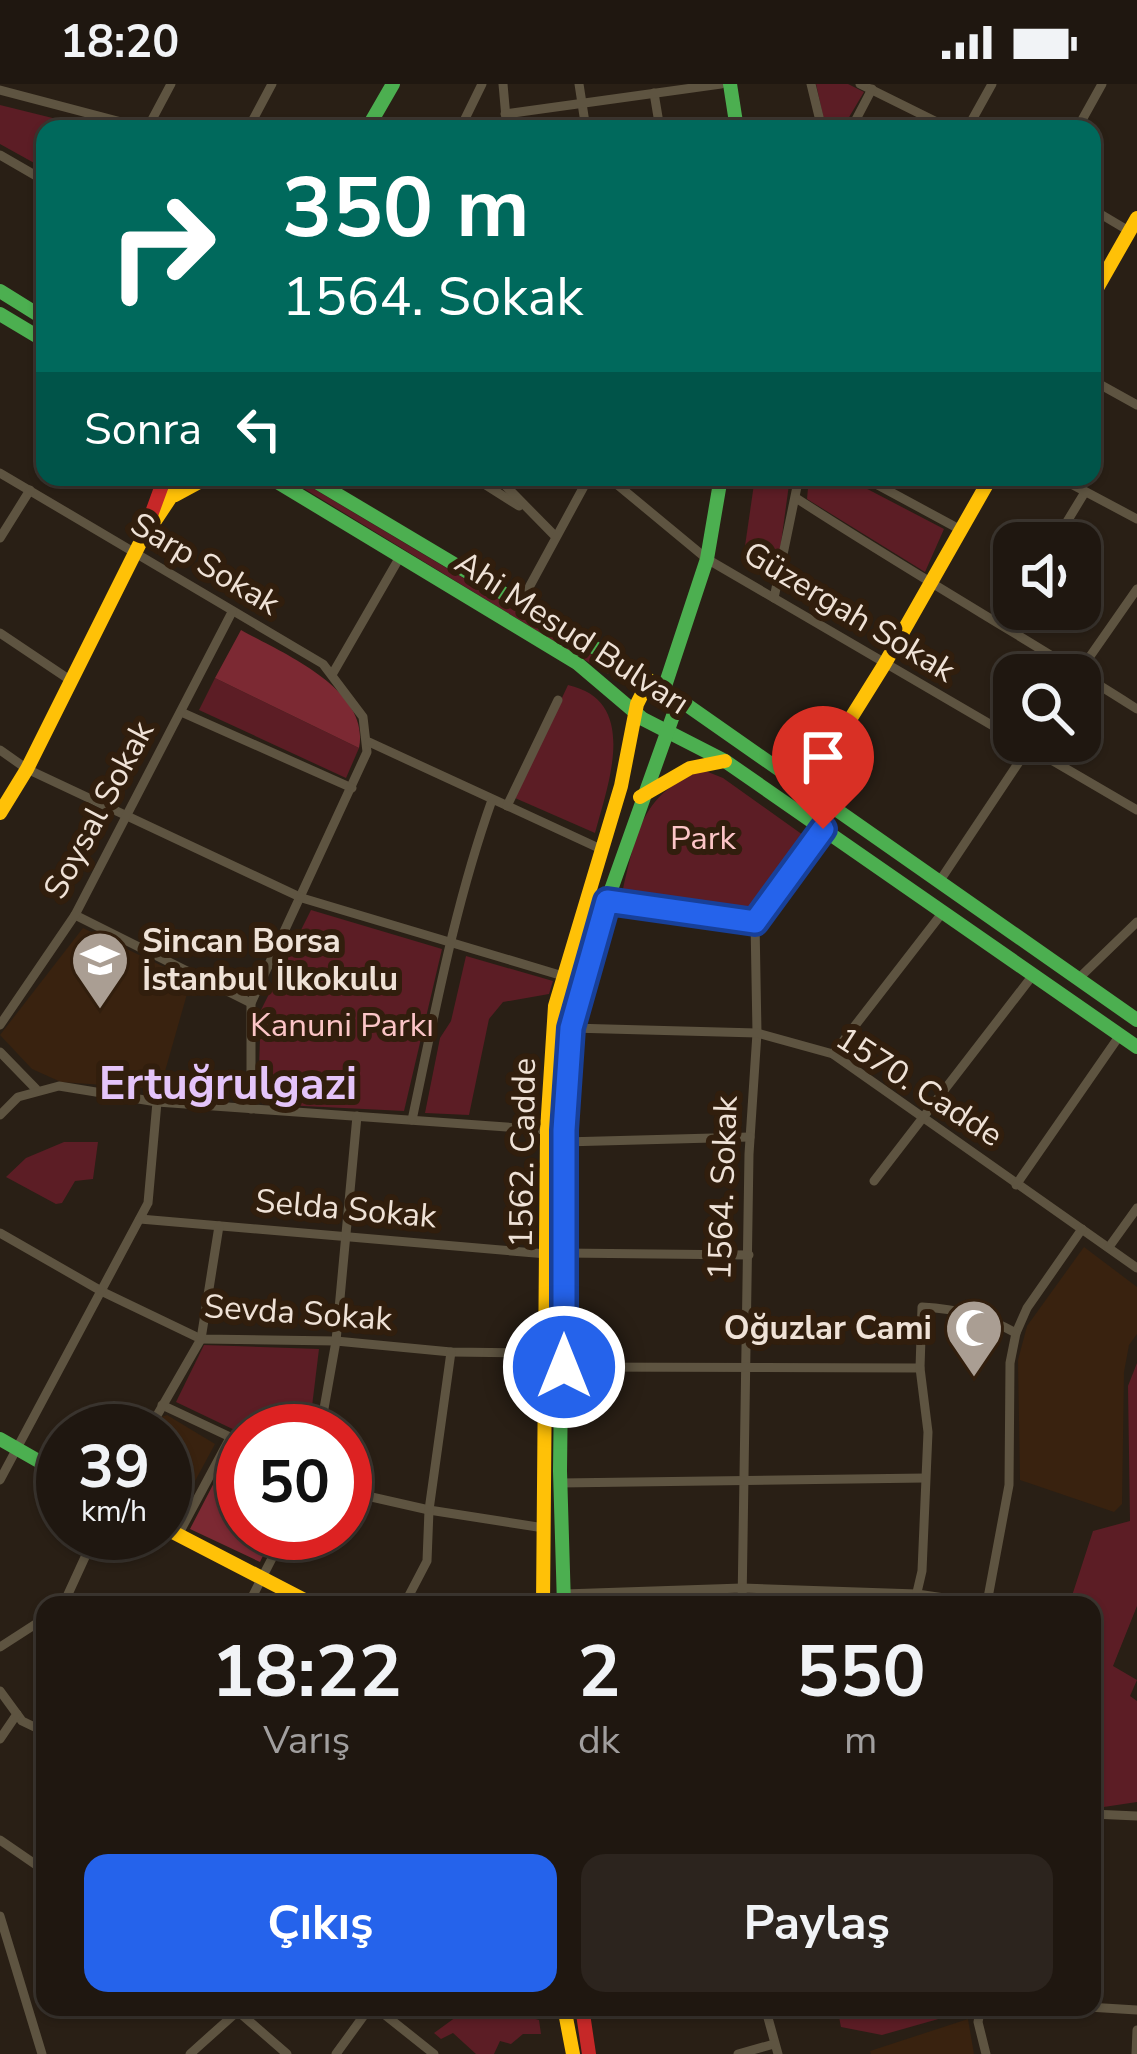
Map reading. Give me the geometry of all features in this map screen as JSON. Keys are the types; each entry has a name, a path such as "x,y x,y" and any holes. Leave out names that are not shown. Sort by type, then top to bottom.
{"main road":[{"path":"373,120 393,84"},
{"path":"725,84 735,120"},
{"path":"1101,281 1133,225"},
{"path":"0,291 36,313"},
{"path":"0,314 36,336"},
{"path":"0,813 27,769 162,486"},
{"path":"136,549 178,486"},
{"path":"171,498 192,486"},
{"name":"Ahi Mesud Bulvarı","path":"284,486 578,663 635,713 725,761 1137,1047"},
{"name":"Ahi Mesud Bulvarı","path":"324,486 664,688 1137,1020"},
{"path":"664,688 707,559 719,486"},
{"path":"806,790 986,486"},
{"name":"1562. Cadde","path":"564,1596 560,1483 564,1367 547,1130 555,1006 621,786 635,713 649,680"},
{"name":"1562. Cadde","path":"543,1596 544,1353 556,1253 571,1028 640,797 679,699"},
{"path":"640,797 690,768 725,761"},
{"path":"0,1439 36,1460"},
{"path":"192,1542 296,1596"},
{"path":"566,2016 573,2054"},
{"path":"583,2016 589,2054"}],"street":[{"path":"152,120 172,84"},
{"path":"253,120 272,84"},
{"path":"464,120 482,84"},
{"path":"503,84 506,120"},
{"path":"579,84 585,120"},
{"path":"505,114 725,84"},
{"path":"811,84 820,120"},
{"path":"860,84 934,120"},
{"path":"972,120 992,84"},
{"path":"1082,120 1102,84"},
{"path":"856,120 873,87"},
{"path":"0,89 114,120"},
{"path":"654,93 658,120"},
{"path":"0,155 36,176"},
{"path":"1101,213 1133,225"},
{"path":"1101,385 1137,405"},
{"name":"Sarp Sokak","path":"0,472 323,664 363,717 369,742"},
{"path":"487,486 534,516"},
{"path":"506,486 555,536"},
{"path":"520,604 584,486"},
{"name":"Güzergah Sokak","path":"619,486 707,559 993,725"},
{"path":"774,598 798,486"},
{"path":"880,486 961,530"},
{"path":"1074,486 1137,519"},
{"path":"0,538 30,490"},
{"path":"1067,522 1085,492"},
{"path":"796,498 930,585 993,619"},
{"path":"333,673 401,555"},
{"path":"1092,654 1137,589"},
{"path":"1126,603 1137,610"},
{"name":"Soysal Sokak","path":"0,1025 75,915 232,612"},
{"path":"1011,630 1048,654"},
{"path":"0,633 70,680"},
{"path":"1101,688 1137,709"},
{"path":"506,806 558,700"},
{"path":"181,712 352,788"},
{"path":"251,1109 251,1004 369,742 603,850"},
{"path":"0,750 27,769 302,898 563,976"},
{"path":"939,882 1019,762"},
{"name":"Güzergah Sokak","path":"1058,762 1137,811"},
{"path":"412,1120 449,942 470,860 492,800"},
{"path":"607,901 755,922 823,829"},
{"path":"833,1054 943,912"},
{"path":"75,915 251,1004"},
{"name":"1564. Sokak","path":"742,1596 750,1137 757,1033 755,922"},
{"path":"1078,979 1137,922"},
{"path":"874,1181 1033,975"},
{"name":"1570. Cadde","path":"571,1028 757,1033 833,1054 1137,1268"},
{"path":"1016,1185 1120,1035"},
{"path":"0,1052 36,1089"},
{"path":"0,1115 18,1096 59,1086 157,1102 547,1130"},
{"path":"0,1480 148,1203 157,1102"},
{"path":"325,1404 336,1341 356,1116"},
{"path":"564,1142 750,1137"},
{"path":"1108,1247 1137,1208"},
{"name":"Selda Sokak","path":"140,1219 556,1253 749,1255"},
{"path":"163,1404 201,1339 219,1226"},
{"path":"991,1596 1009,1485 1010,1364 1016,1334 1027,1308 1082,1229"},
{"name":"Sevda Sokak","path":"0,1233 103,1292 201,1339 544,1353"},
{"path":"917,1596 922,1571 928,1432 920,1368 922,1307 991,1320 1016,1334"},
{"path":"409,1596 427,1561 451,1352"},
{"path":"564,1367 920,1368"},
{"path":"192,1500 216,1461"},
{"path":"560,1483 926,1478"},
{"path":"372,1497 544,1528"},
{"path":"67,1596 84,1560"},
{"path":"252,1596 271,1560"},
{"path":"613,1596 742,1588 869,1596"},
{"path":"0,1647 36,1624"},
{"path":"0,1691 22,1720 36,1727"},
{"path":"0,1739 17,1714"},
{"path":"1101,1815 1136,1821"},
{"path":"0,1840 36,1865"},
{"path":"0,1916 42,2054"},
{"path":"1101,2008 1137,2010"},
{"path":"190,2054 229,2016"},
{"path":"244,2016 287,2054"},
{"path":"336,2054 365,2016"},
{"path":"384,2016 434,2054"},
{"path":"738,2054 776,2049 767,2016"},
{"path":"979,2016 986,2054"},
{"path":"1136,2054 1137,2030"}],"shaded area":[{"path":"241,630 300,662 338,691 359,727 359,748 215,678"},
{"name":"Sincan Borsa İstanbul İlkokulu","path":"83,928 177,973 189,987 160,1089 61,1082 32,1069 0,1035"},
{"path":"1084,1247 1137,1287 1137,1334 1129,1345 1124,1372 1122,1504 1114,1512 1020,1480 1018,1360 1027,1326"},
{"path":"192,1430 215,1444 192,1487"},
{"path":"216,1479 216,1541 192,1530"},
{"path":"968,2019 974,2054 871,2054 870,2051"}],"green space":[{"path":"816,84 848,84 864,92 847,120 824,120"},
{"path":"0,105 61,120 36,120 36,164 0,144"},
{"path":"300,486 309,486 612,667 608,674"},
{"path":"754,486 789,486 779,558 744,553"},
{"path":"808,486 862,486 944,529 925,572 807,499"},
{"path":"215,678 359,748 346,778 199,710"},
{"path":"568,685 590,694 604,708 612,726 611,769 595,833 515,798"},
{"name":"Park","path":"703,770 723,778 803,835 750,909 623,889 645,816 667,790"},
{"name":"Kanuni Parkı","path":"311,910 442,949 404,1111 263,1104 258,1096 261,1010"},
{"path":"466,956 553,981 549,994 503,1002 489,1019 469,1115 425,1113 440,1038 451,1021"},
{"path":"64,1142 98,1142 93,1179 75,1181 62,1203 6,1177 26,1158"},
{"path":"204,1345 319,1349 312,1404 216,1404 216,1421 192,1410 192,1404 176,1402"},
{"path":"1137,1363 1137,1606 1113,1666 1137,1680 1130,1696 1137,1701 1137,1802 1101,1807 1101,1596 1072,1596 1093,1531 1130,1521 1128,1386"},
{"path":"525,2016 539,2020 541,2034 523,2034 511,2044 500,2041 494,2054 476,2054 453,2033 441,2039 434,2033 456,2017"},
{"path":"839,2016 949,2016 882,2035 841,2027"}],"traffic: fast":[{"path":"372,120 393,84"},
{"path":"730,84 736,120"},
{"path":"0,291 36,313"},
{"path":"0,314 36,336"},
{"path":"284,486 577,663 643,719 725,761 1137,1047"},
{"path":"323,486 664,689 1137,1020"},
{"path":"664,689 707,559 719,486"},
{"path":"564,1596 560,1471 564,1129 571,1028 607,901 679,699"},
{"path":"0,1439 36,1460"}],"traffic: slow":[{"path":"1101,281 1137,218"},
{"path":"0,813 27,769 139,545 178,486"},
{"path":"175,495 192,486"},
{"path":"806,790 986,486"},
{"path":"543,1596 547,1130 555,1006 621,786 637,704 649,680"},
{"path":"640,797 690,768 725,761"},
{"path":"192,1542 297,1596"},
{"path":"566,2016 573,2054"}],"traffic: jam":[{"path":"150,518 162,486"},
{"path":"583,2016 589,2054"}],"place":[{"name":"Sincan Borsa İstanbul İlkokulu","path":"100,1011"},
{"name":"Oğuzlar Cami","path":"974,1379"}],"district":[{"name":"Ertuğrulgazi","path":"228,1084"}],"route":[{"path":"564,1367 564,1130 571,1028 607,901 755,922 823,829"}]}
